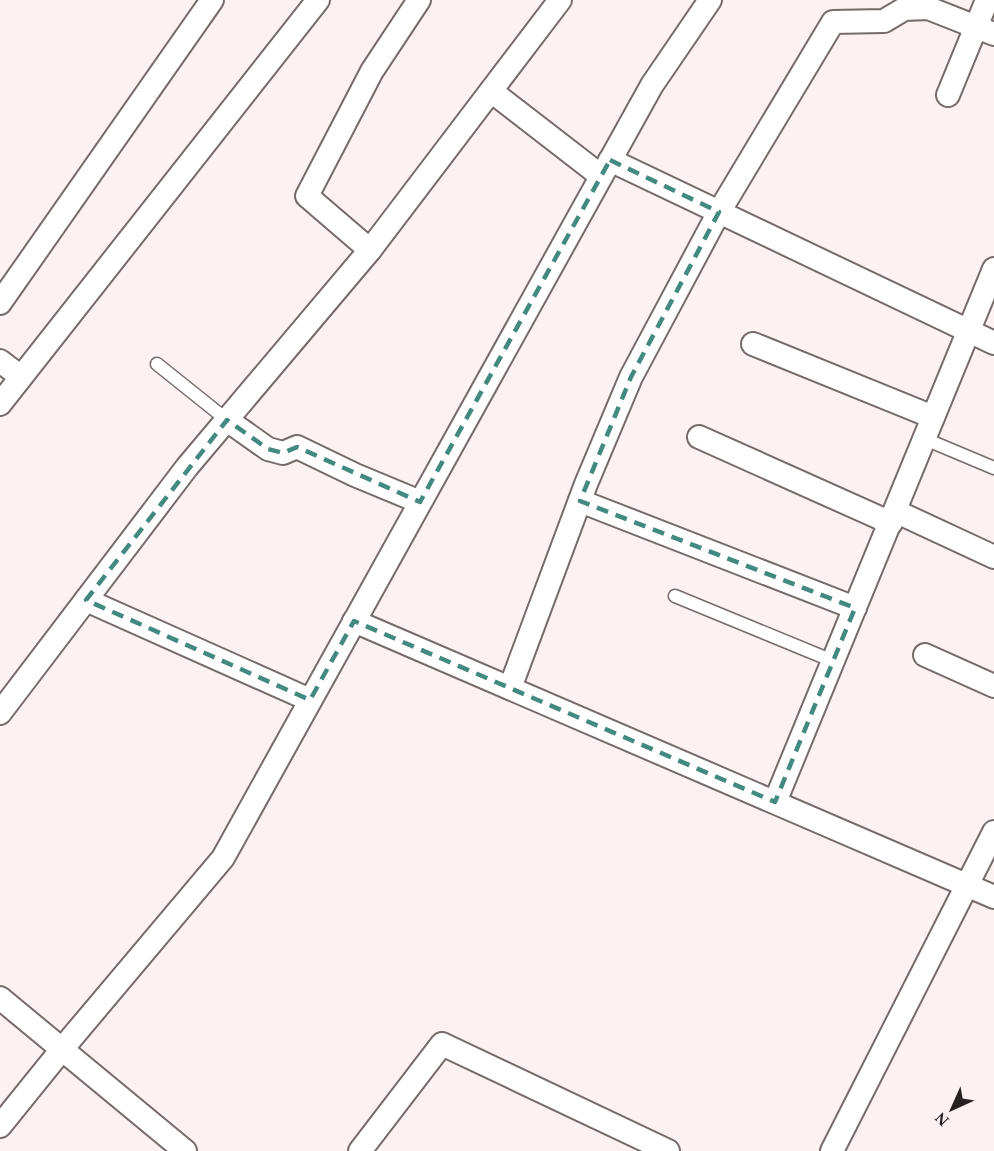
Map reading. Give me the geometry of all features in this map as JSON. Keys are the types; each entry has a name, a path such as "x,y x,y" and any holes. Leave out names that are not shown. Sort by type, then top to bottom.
{"street":[{"path":"0,303 212,0"},
{"path":"0,404 318,0"},
{"path":"370,250 307,196 372,70 419,0"},
{"path":"0,713 187,467 370,250 560,0"},
{"path":"0,1126 223,858 652,85 710,0"},
{"path":"948,95 985,31 987,0"},
{"path":"510,688 580,501 631,377 719,212 833,22 884,21 904,9 928,8 985,31"},
{"path":"491,91 606,168 719,212 994,343"},
{"path":"775,802 994,269"},
{"path":"753,344 933,417"},
{"path":"0,361 21,377"},
{"path":"227,420 268,449 283,453 297,447 355,475 420,502"},
{"path":"699,437 994,557"},
{"path":"580,501 855,608"},
{"path":"86,600 310,700"},
{"path":"354,621 994,897"},
{"path":"925,655 994,686"},
{"path":"832,1151 994,832"},
{"path":"0,998 185,1151"},
{"path":"360,1151 442,1044 668,1151"}],"lane":[{"path":"157,364 227,420"},
{"path":"925,439 994,468"},
{"path":"675,596 833,661"}],"highlighted area":[{"path":"610,160 719,212 631,377 580,501 855,608 775,802 354,621 310,700 86,600 227,420 268,449 283,453 297,447 420,502"}]}
